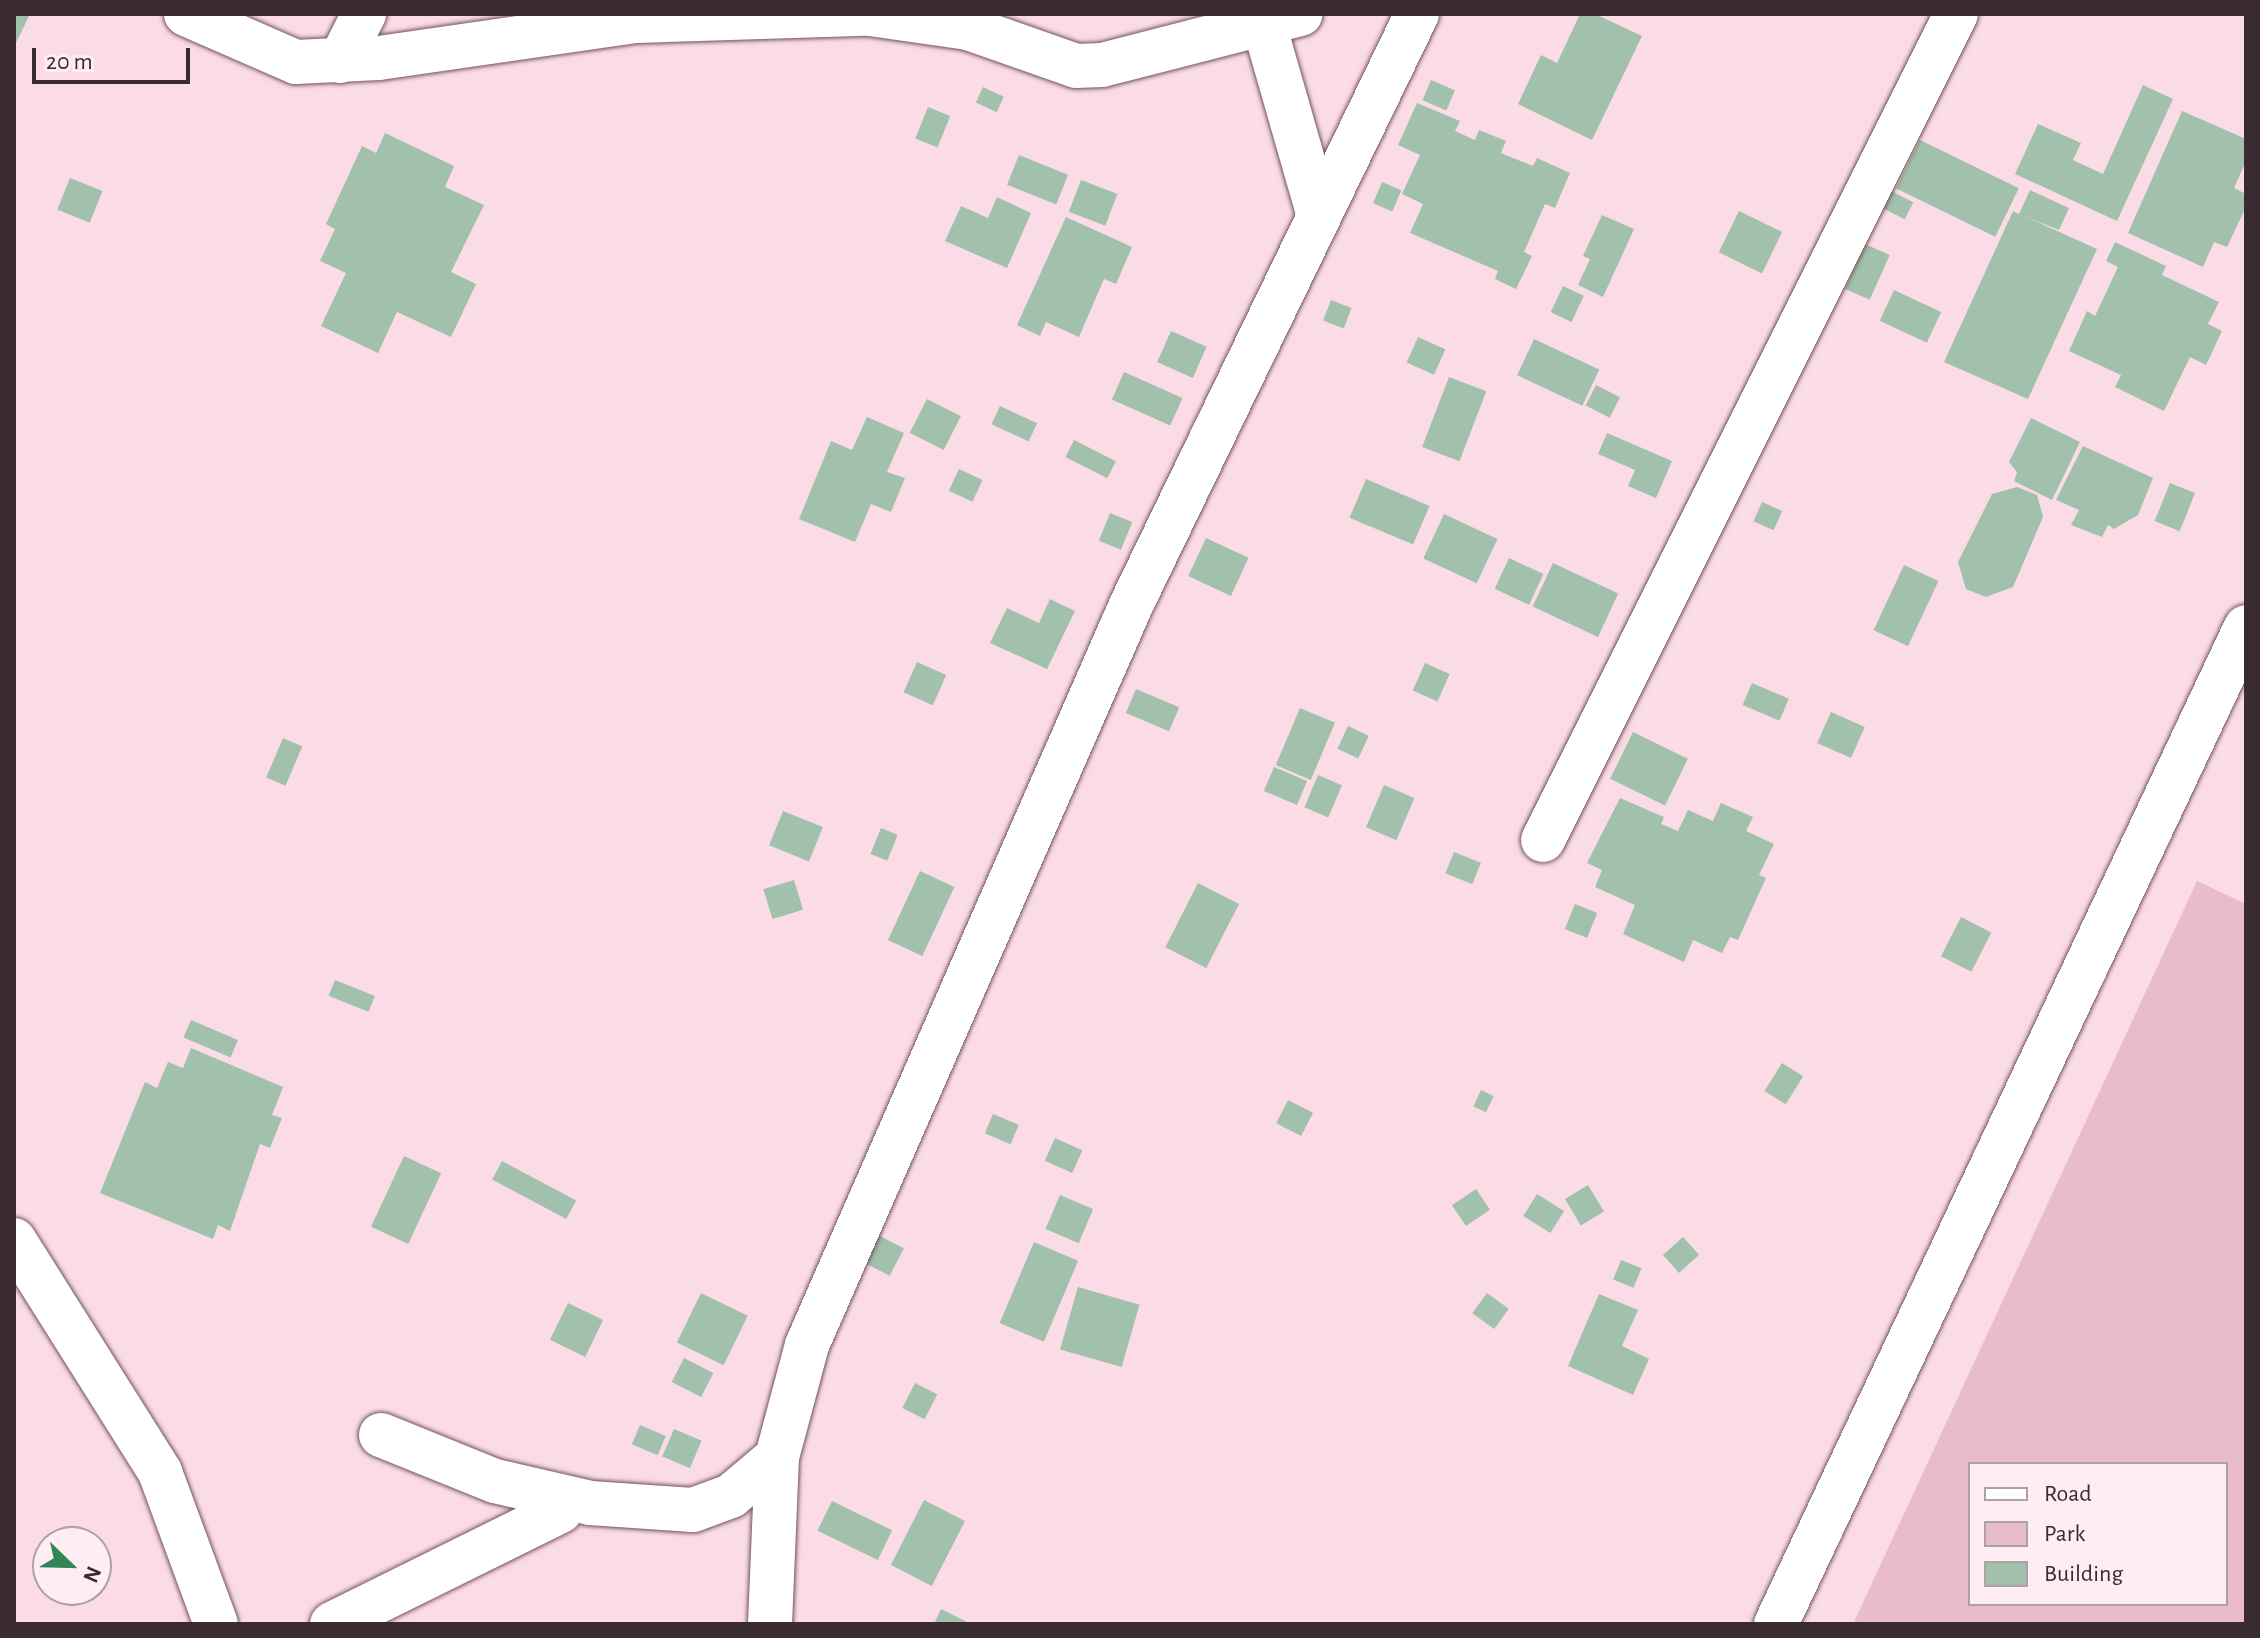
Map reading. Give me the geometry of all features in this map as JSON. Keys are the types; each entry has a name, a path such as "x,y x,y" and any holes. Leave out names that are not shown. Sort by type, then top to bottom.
{"street":[{"path":"186,14 296,62 340,61 637,21 868,14 968,28 1076,66 1102,65 1276,18 1319,216"},
{"path":"340,61 364,14"},
{"path":"770,1624 777,1457 807,1345 1131,605 1417,14"},
{"path":"1543,840 1956,14"},
{"path":"1776,1624 2246,627"},
{"path":"14,1240 68,1331 160,1472 216,1624"},
{"path":"14,1309 68,1331"},
{"path":"381,1435 495,1481 590,1503 693,1510 731,1496 777,1457"},
{"path":"332,1624 561,1511"}],"green space":[{"path":"2197,881 2246,904 2246,1624 1853,1624"}],"building":[{"path":"14,14 30,14 14,47"},
{"path":"1580,14 1595,14 1642,36 1592,140 1518,104 1541,55 1557,63"},
{"path":"1431,80 1455,90 1446,110 1422,100"},
{"path":"2143,85 2173,99 2117,221 2015,174 2038,124 2081,143 2073,160 2103,174"},
{"path":"983,87 1004,97 997,112 976,102"},
{"path":"1417,103 1460,121 1455,131 1475,140 1479,130 1506,141 1501,153 1533,166 1537,158 1570,173 1555,208 1545,204 1524,252 1532,256 1516,289 1495,279 1498,271 1410,233 1423,204 1402,194 1420,155 1398,145"},
{"path":"928,107 950,116 938,148 915,139"},
{"path":"2182,111 2246,139 2246,161 2234,188 2246,194 2246,207 2227,247 2214,242 2203,267 2128,233"},
{"path":"385,133 454,166 445,187 484,205 451,272 476,284 451,337 397,312 378,353 321,326 346,273 320,261 335,229 326,224 362,146 376,153"},
{"path":"1920,140 2019,188 1995,237 1896,189"},
{"path":"1019,155 1068,175 1056,205 1007,185"},
{"path":"70,178 102,191 90,223 57,210"},
{"path":"1081,180 1117,194 1105,226 1069,212"},
{"path":"1382,182 1401,190 1392,211 1373,203"},
{"path":"2030,190 2069,208 2059,230 2024,216 2097,249 2028,399 1944,362 2013,211 2019,214"},
{"path":"1891,191 1913,202 1905,219 1882,208"},
{"path":"997,197 1031,213 1007,268 945,241 961,206 988,218"},
{"path":"1739,211 1782,232 1762,273 1719,252"},
{"path":"1602,215 1634,229 1603,297 1578,285 1590,259 1583,256"},
{"path":"1066,217 1132,247 1116,284 1104,279 1079,337 1046,322 1040,336 1017,325"},
{"path":"2115,242 2166,266 2162,275 2219,302 2208,324 2222,331 2206,365 2190,357 2164,411 2115,387 2121,375 2069,351 2087,311 2095,316 2118,267 2106,261"},
{"path":"1865,244 1890,255 1870,300 1845,289"},
{"path":"1563,286 1584,296 1572,322 1551,312"},
{"path":"1894,290 1941,312 1927,343 1880,321"},
{"path":"1331,300 1352,308 1344,328 1323,321"},
{"path":"1171,331 1207,347 1193,378 1157,362"},
{"path":"1418,337 1445,349 1434,375 1407,363"},
{"path":"1534,339 1599,369 1582,406 1517,375"},
{"path":"1124,372 1182,398 1170,425 1112,399"},
{"path":"1449,377 1486,391 1459,461 1422,447"},
{"path":"1596,385 1620,397 1610,418 1586,405"},
{"path":"927,399 961,416 944,450 910,433"},
{"path":"1000,406 1037,423 1029,441 992,424"},
{"path":"867,417 904,433 887,472 905,478 891,512 871,504 855,542 799,519 831,441 852,450"},
{"path":"2031,418 2080,442 2052,500 2014,481 2017,472 2009,462"},
{"path":"1607,433 1672,461 1656,498 1628,486 1635,470 1598,454"},
{"path":"1074,440 1116,461 1107,478 1065,457"},
{"path":"2083,446 2153,478 2138,515 2114,529 2108,525 2102,537 2071,525 2079,510 2056,500"},
{"path":"959,469 983,480 972,502 949,491"},
{"path":"1366,479 1430,506 1413,545 1350,518"},
{"path":"2170,483 2195,493 2180,531 2155,521"},
{"path":"2017,487 2037,495 2043,517 2013,587 1986,597 1966,589 1958,562 1992,494"},
{"path":"1762,502 1782,511 1774,530 1753,521"},
{"path":"1110,513 1132,522 1121,550 1099,541"},
{"path":"1444,514 1497,539 1477,583 1423,558"},
{"path":"1206,538 1249,558 1231,596 1188,576"},
{"path":"1509,558 1543,574 1529,605 1495,589"},
{"path":"1553,563 1618,593 1598,637 1533,607"},
{"path":"1904,565 1938,581 1908,646 1874,630"},
{"path":"1050,599 1075,611 1047,669 990,643 1007,608 1039,623"},
{"path":"917,662 946,675 933,705 904,692"},
{"path":"1425,663 1450,674 1437,701 1413,690"},
{"path":"1752,683 1789,699 1779,721 1743,705"},
{"path":"1136,689 1179,707 1169,731 1126,713"},
{"path":"1300,708 1335,723 1311,780 1276,765"},
{"path":"1831,712 1865,727 1851,758 1817,743"},
{"path":"1348,726 1369,736 1358,758 1337,749"},
{"path":"1633,732 1688,759 1665,805 1610,779"},
{"path":"283,738 302,746 286,786 266,778"},
{"path":"1274,767 1307,781 1297,805 1264,791"},
{"path":"1318,775 1342,785 1328,817 1304,807"},
{"path":"1384,785 1414,798 1396,840 1366,827"},
{"path":"1620,798 1664,817 1661,824 1678,831 1688,810 1713,821 1721,803 1753,817 1746,831 1774,844 1759,875 1766,878 1738,940 1730,937 1722,953 1693,940 1684,962 1623,934 1635,905 1595,887 1602,870 1587,863"},
{"path":"783,811 823,827 809,861 769,845"},
{"path":"881,828 898,835 887,861 871,854"},
{"path":"1454,852 1481,863 1472,884 1445,873"},
{"path":"920,871 954,887 922,956 888,940"},
{"path":"794,880 803,910 772,919 763,889"},
{"path":"1198,883 1239,904 1206,968 1165,947"},
{"path":"1575,904 1597,913 1587,938 1565,929"},
{"path":"1961,917 1991,932 1971,972 1941,956"},
{"path":"335,980 375,996 369,1012 329,996"},
{"path":"191,1020 238,1040 231,1057 184,1037"},
{"path":"191,1048 283,1087 272,1115 282,1118 270,1148 260,1144 230,1231 218,1225 213,1239 100,1193 145,1082 157,1088 168,1062 183,1068"},
{"path":"1782,1063 1803,1076 1786,1104 1765,1091"},
{"path":"1481,1090 1494,1096 1486,1112 1473,1106"},
{"path":"1288,1100 1313,1113 1301,1136 1276,1123"},
{"path":"993,1114 1019,1125 1011,1144 985,1133"},
{"path":"1055,1138 1082,1150 1072,1173 1045,1161"},
{"path":"404,1156 441,1173 408,1244 371,1227"},
{"path":"502,1161 576,1200 566,1219 492,1180"},
{"path":"1588,1185 1604,1212 1581,1225 1565,1199"},
{"path":"1476,1189 1490,1210 1466,1226 1452,1205"},
{"path":"1537,1194 1564,1211 1550,1233 1523,1216"},
{"path":"1060,1195 1093,1209 1079,1243 1046,1229"},
{"path":"878,1235 904,1248 890,1276 864,1263"},
{"path":"1683,1237 1699,1255 1679,1273 1663,1255"},
{"path":"1034,1242 1078,1261 1044,1342 1000,1323"},
{"path":"1621,1260 1641,1268 1634,1288 1613,1279"},
{"path":"1078,1287 1140,1305 1122,1367 1060,1349"},
{"path":"701,1293 748,1316 724,1365 677,1342"},
{"path":"1487,1293 1509,1309 1494,1329 1472,1313"},
{"path":"1599,1294 1638,1310 1622,1346 1649,1359 1633,1395 1568,1366"},
{"path":"568,1303 603,1320 585,1357 550,1340"},
{"path":"684,1358 713,1373 701,1397 672,1382"},
{"path":"915,1383 937,1394 925,1419 902,1408"},
{"path":"640,1425 666,1436 658,1455 632,1444"},
{"path":"674,1429 702,1441 690,1468 662,1457"},
{"path":"924,1500 965,1521 932,1586 891,1565"},
{"path":"832,1501 892,1530 878,1560 818,1531"},
{"path":"941,1609 971,1624 934,1624"}]}
